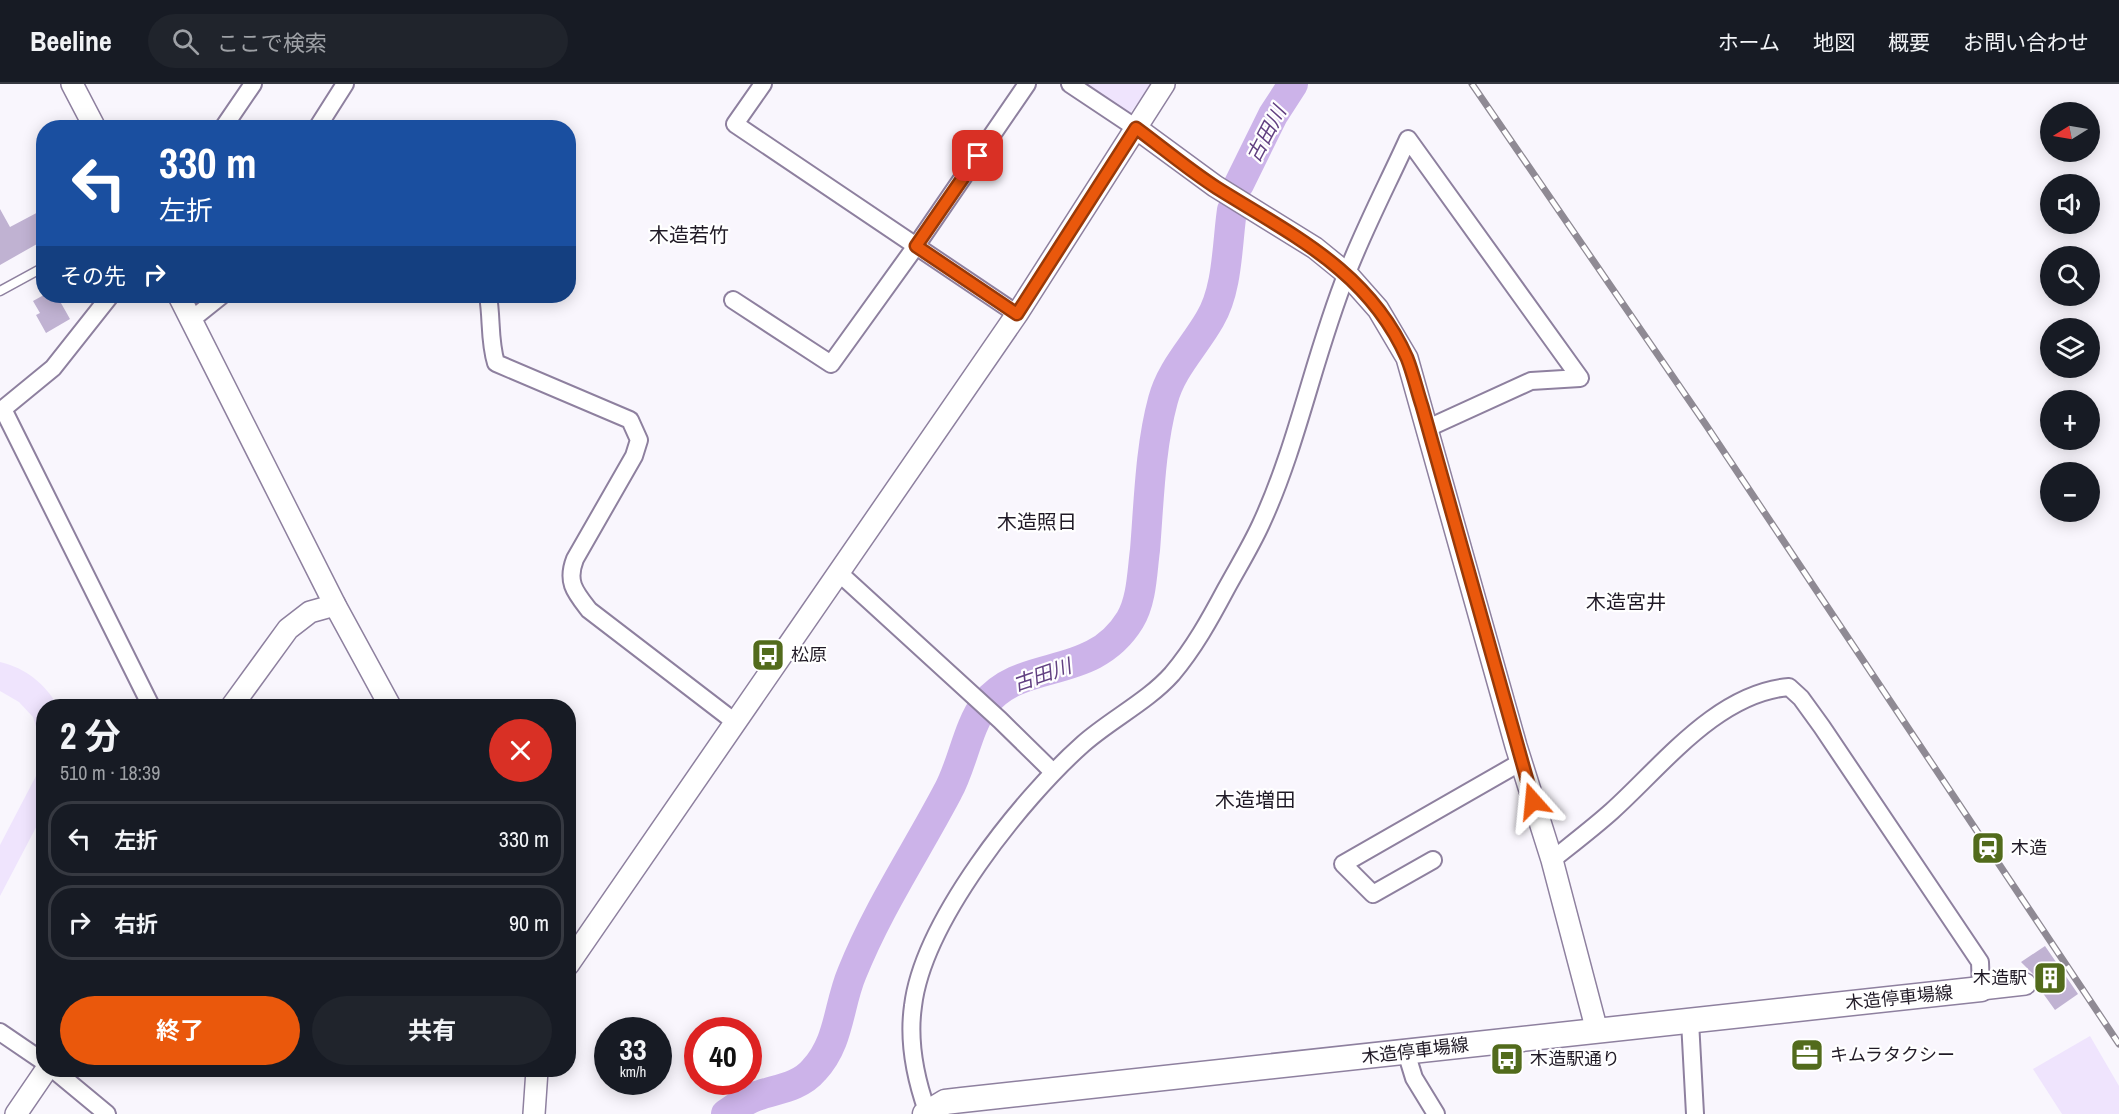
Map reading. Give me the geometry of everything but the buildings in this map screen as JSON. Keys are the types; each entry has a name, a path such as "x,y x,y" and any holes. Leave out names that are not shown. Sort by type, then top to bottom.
{"main road":[{"name":"木造停車場線","path":"926,1112 953,1101 1981,988"}],"street":[{"path":"72,84 90,120"},
{"path":"228,120 253,84"},
{"path":"322,120 345,84"},
{"path":"763,84 735,124 1017,314"},
{"path":"733,300 831,364 916,246 1027,84"},
{"path":"1070,84 1136,128 1215,186 1315,248 1347,274 1378,309 1407,358 1521,762 1552,860 1596,1031"},
{"path":"576,953 1017,314 1164,84"},
{"path":"926,1112 917,1084 911,1034 913,1003 923,966 949,913 980,862 1033,792 1084,743 1170,677 1196,644 1261,524 1285,460 1347,274 1408,139 1580,378 1531,381 1428,428"},
{"path":"104,303 53,368 3,409 148,699"},
{"path":"182,303 335,605 386,699"},
{"path":"191,320 212,303"},
{"path":"489,303 492,317 492,351 496,363 630,420 639,440 634,456 575,559 570,573 576,594 590,610 735,722"},
{"path":"838,572 1000,720 1053,772"},
{"path":"237,699 288,629 310,612 335,605"},
{"path":"1552,860 1612,811 1690,735 1730,708 1773,688 1789,687 1801,698 1822,727 1980,962 1981,988 2025,984"},
{"path":"1433,860 1372,894 1342,864 1521,762"},
{"path":"1690,1021 1695,1114"},
{"path":"0,1032 36,1057"},
{"path":"1406,1052 1414,1078 1436,1114"},
{"path":"16,1114 41,1077"},
{"path":"62,1077 107,1114"},
{"path":"534,1114 537,1077"}],"lane":[{"path":"0,291 36,271"}],"shaded area":[{"path":"1084,84 1151,84 1129,115"},
{"path":"0,662 18,668 34,678 53,699 36,699 36,727 33,717 19,702 0,691"},
{"path":"36,776 36,827 0,896 0,845"},
{"path":"2090,1036 2119,1086 2119,1114 2062,1114 2033,1069"}],"waterway":[{"name":"古田川","path":"1239,184 1273,115 1293,84"},
{"name":"古田川","path":"726,1114 750,1099 801,1081 823,1059 834,1036 847,985 862,949 948,791 974,723 985,704 1000,689 1018,680 1097,653 1114,639 1130,620 1141,586 1153,456 1163,400 1171,378 1216,307 1224,280 1232,210"}],"railway":[{"path":"1472,84 1706,425 2119,1044"}],"place":[{"name":"松原","path":"768,655"},
{"name":"木造","path":"1988,848"},
{"name":"木造駅","path":"2050,978"},
{"name":"キムラタクシー","path":"1807,1055"},
{"name":"木造駅通り","path":"1507,1059"}],"district":[{"name":"木造若竹","path":"689,235"},
{"name":"木造照日","path":"1037,522"},
{"name":"木造宮井","path":"1626,602"},
{"name":"木造増田","path":"1255,800"}],"route":[{"path":"978,156 916,246 1017,314 1136,128 1215,186 1315,248 1347,274 1378,309 1407,358 1533,801"}]}
